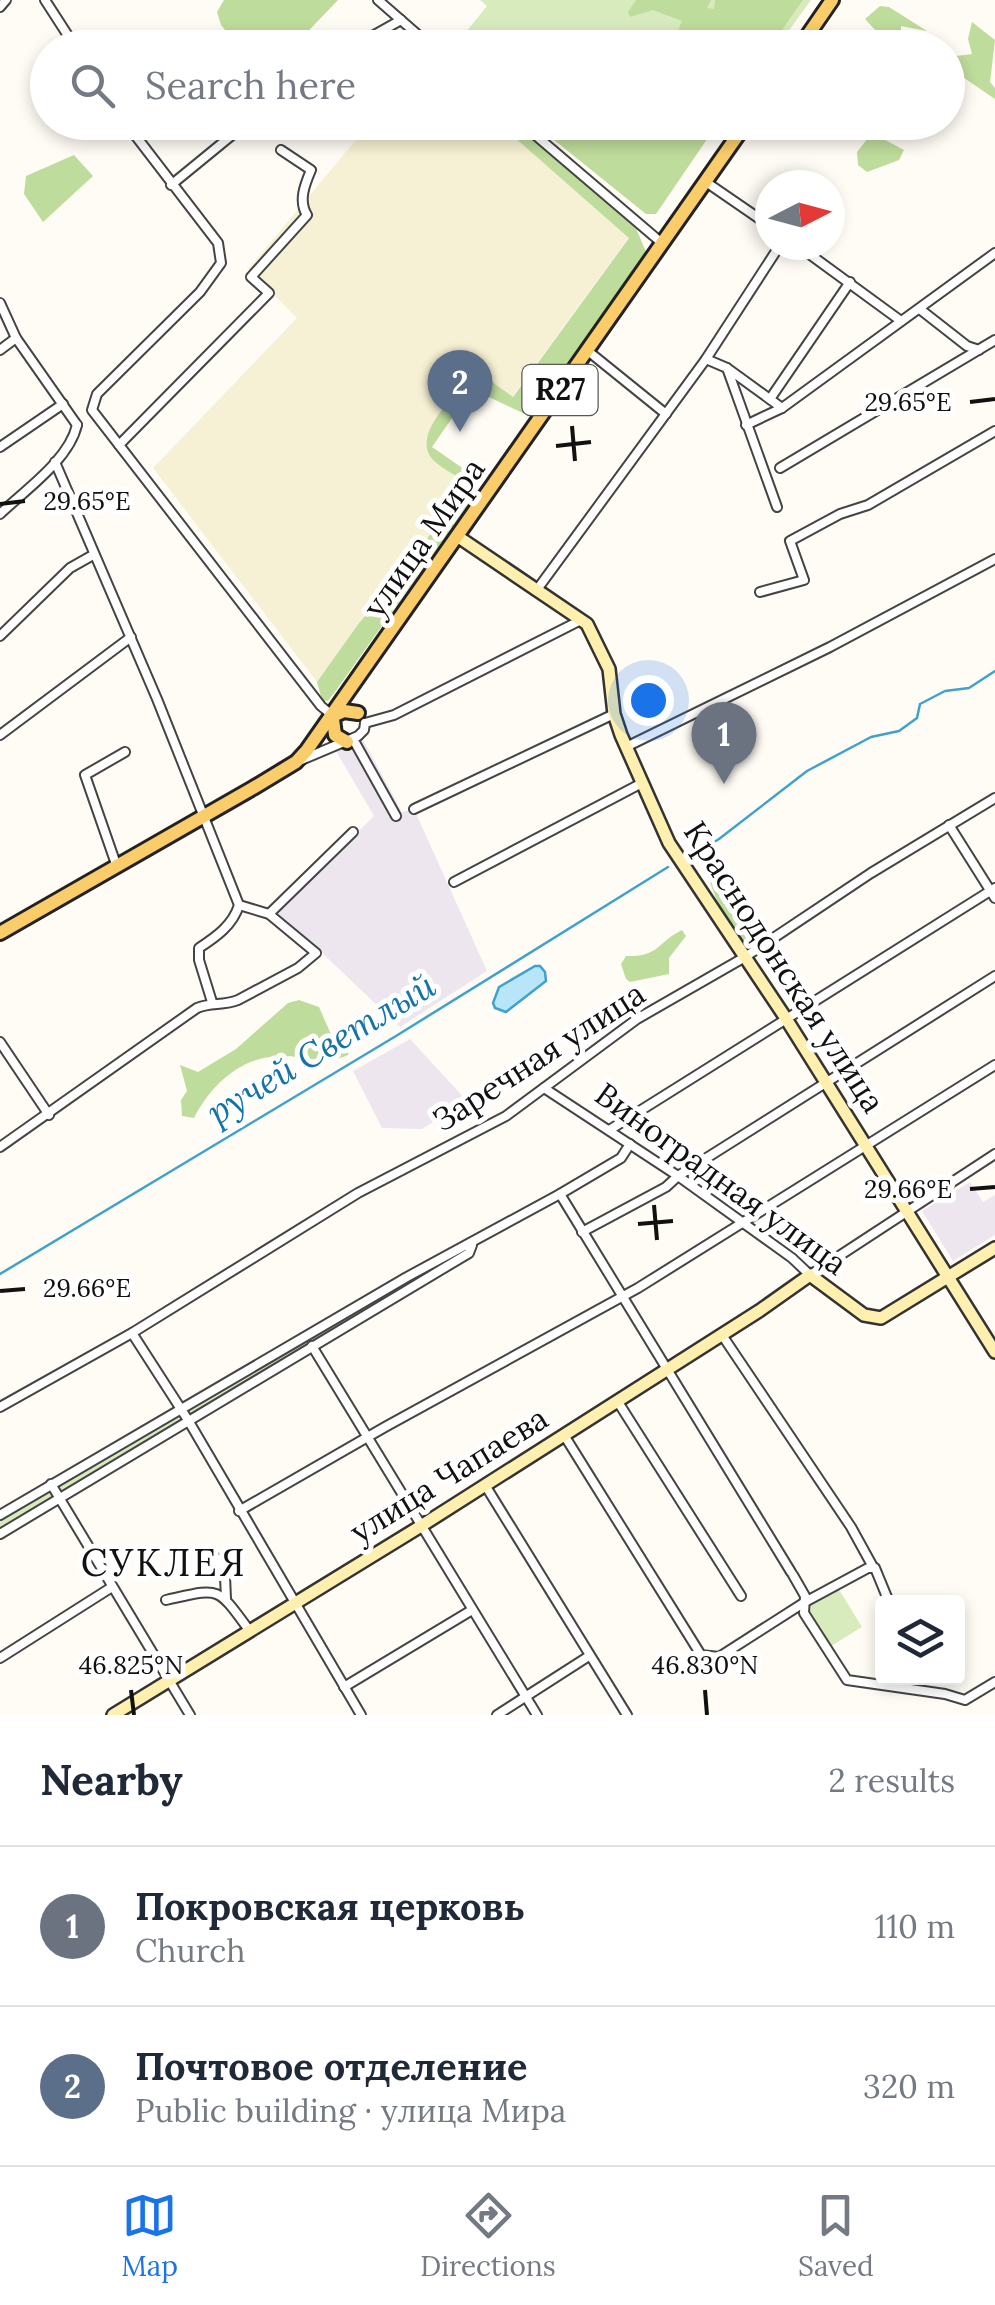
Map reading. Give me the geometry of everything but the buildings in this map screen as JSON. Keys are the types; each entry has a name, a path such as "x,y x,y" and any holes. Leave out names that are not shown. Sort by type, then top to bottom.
{"main road":[{"path":"811,30 832,0"},
{"name":"улица Мира","path":"333,716 735,140"},
{"path":"350,741 335,735 333,716 344,710 361,718"},
{"name":"R27","path":"0,933 296,762 333,716"}],"street":[{"path":"0,7 6,0"},
{"path":"45,0 64,30"},
{"path":"378,0 412,30"},
{"path":"384,30 401,20"},
{"path":"137,140 218,243 221,263 200,292 98,394 92,406 94,413 320,706 333,716"},
{"path":"171,185 226,140"},
{"path":"541,140 662,244"},
{"path":"119,446 269,292 251,277 307,214 302,208 303,190 311,170 281,150"},
{"path":"706,182 755,216"},
{"path":"746,425 782,408 995,254"},
{"path":"536,591 706,359 770,260"},
{"path":"819,260 901,321"},
{"path":"770,399 850,282"},
{"path":"0,304 16,338 77,425"},
{"path":"920,310 958,340 979,350"},
{"path":"0,350 16,338"},
{"path":"780,468 995,340"},
{"path":"588,351 666,414"},
{"path":"706,359 727,368 782,408"},
{"path":"727,368 778,507"},
{"path":"0,447 63,404"},
{"path":"0,514 54,462 74,438 77,425 94,413"},
{"path":"760,592 804,580 790,541 840,514 868,506 995,432"},
{"path":"54,462 131,636 239,905 236,916 199,948 212,1002"},
{"name":"Краснодонская улица","path":"457,536 590,630 609,669 614,714 626,748 669,843 786,1017 995,1352"},
{"path":"0,636 70,568 94,555"},
{"path":"626,748 830,648 995,559"},
{"path":"361,718 394,715 581,620"},
{"path":"1,732 131,636"},
{"path":"296,762 362,733 361,718 349,694"},
{"path":"414,809 614,714"},
{"path":"350,741 396,816"},
{"path":"117,867 84,775 125,752"},
{"path":"454,882 642,783"},
{"name":"Заречная улица","path":"0,1408 132,1333 358,1193 506,1116 637,1020 745,957 995,798"},
{"path":"611,1129 786,1017 994,892 949,825"},
{"path":"269,914 353,832"},
{"path":"0,1148 197,1008 212,1002 227,1004 238,1000 298,968 316,952 269,914 239,905"},
{"path":"582,1232 666,1187 826,1080 995,976"},
{"path":"0,1042 49,1115"},
{"path":"239,1511 620,1297 995,1064"},
{"name":"Виноградная улица","path":"544,1088 611,1129 744,1223 864,1316 873,1319 893,1313 948,1277"},
{"path":"620,1158 630,1144"},
{"path":"0,1515 407,1277 620,1158 636,1153 645,1155"},
{"path":"810,1275 995,1154"},
{"path":"560,1194 792,1573 805,1602 804,1613 842,1678 965,1700 995,1682"},
{"path":"0,1534 470,1253 473,1243"},
{"path":"948,1277 995,1248"},
{"name":"улица Чапаева","path":"113,1715 485,1486 810,1275"},
{"path":"132,1333 188,1420 361,1715"},
{"path":"722,1335 851,1527 886,1595"},
{"path":"308,1338 537,1715"},
{"path":"618,1402 741,1596"},
{"path":"564,1436 701,1655 719,1657 805,1602 873,1567"},
{"path":"51,1484 190,1715"},
{"path":"485,1486 627,1715"},
{"path":"216,1558 225,1576 226,1599"},
{"path":"0,1658 112,1587"},
{"path":"166,1600 209,1590 220,1593 249,1630"},
{"path":"344,1687 472,1610"},
{"path":"497,1715 589,1656"}],"shaded area":[{"path":"356,140 518,140 629,237 512,397 485,377 474,378 426,438 432,459 461,480 459,494 317,682 153,468 297,318 248,269"},
{"path":"362,738 401,810 398,813 414,809 487,971 400,1027 275,914 374,816 336,751"},
{"path":"410,1039 467,1101 422,1129 382,1128 353,1071"},
{"path":"970,1182 983,1202 995,1195 995,1235 953,1261 922,1211"}],"green space":[{"path":"224,0 338,0 309,30 225,30 217,12"},
{"path":"480,0 811,0 789,30 468,30 487,6"},
{"path":"636,0 711,0 707,8 714,9 715,0 803,0 782,30 678,30 682,21 653,10 630,17 628,12"},
{"path":"880,6 889,7 925,30 901,26 901,30 875,30 865,19"},
{"path":"972,22 995,40 990,82 995,88 995,99 965,79 965,55 972,54 968,39"},
{"path":"517,140 534,140 635,226 647,254 531,417 472,389 432,447 474,476 477,493 334,693 328,701 322,700 317,682 459,494 461,480 436,463 427,451 436,419 466,381 485,377 513,397 629,238"},
{"path":"554,140 706,140 656,214 646,214"},
{"path":"866,140 885,140 904,150 899,160 867,172 858,165 857,152"},
{"path":"74,155 93,176 43,222 24,194 26,176"},
{"path":"709,877 737,882 741,914 752,934 751,943 747,944 724,913"},
{"path":"682,930 686,936 669,958 669,974 630,982 626,979 621,964 626,956 646,954"},
{"path":"299,1000 319,1007 333,1039 349,1048 348,1055 325,1060 286,1056 256,1060 220,1082 194,1118 182,1116 181,1100 187,1091 180,1065 198,1072 236,1049 288,1003"},
{"path":"473,1243 469,1253 0,1534 0,1515"},
{"path":"838,1588 862,1627 831,1646 807,1607"}],"water":[{"path":"535,966 545,972 546,981 506,1012 495,1008 499,987"}],"waterway":[{"name":"ручей Светлый","path":"691,856 807,771 871,737 899,731 917,718 920,704 945,691 969,688 995,671"},
{"name":"ручей Светлый","path":"0,1274 668,867"}],"place":[{"name":"Почтовое отделение","path":"460,432"},
{"name":"Покровская церковь","path":"724,784"}],"district":[{"name":"СУКЛЕЯ","path":"164,1563"}]}
